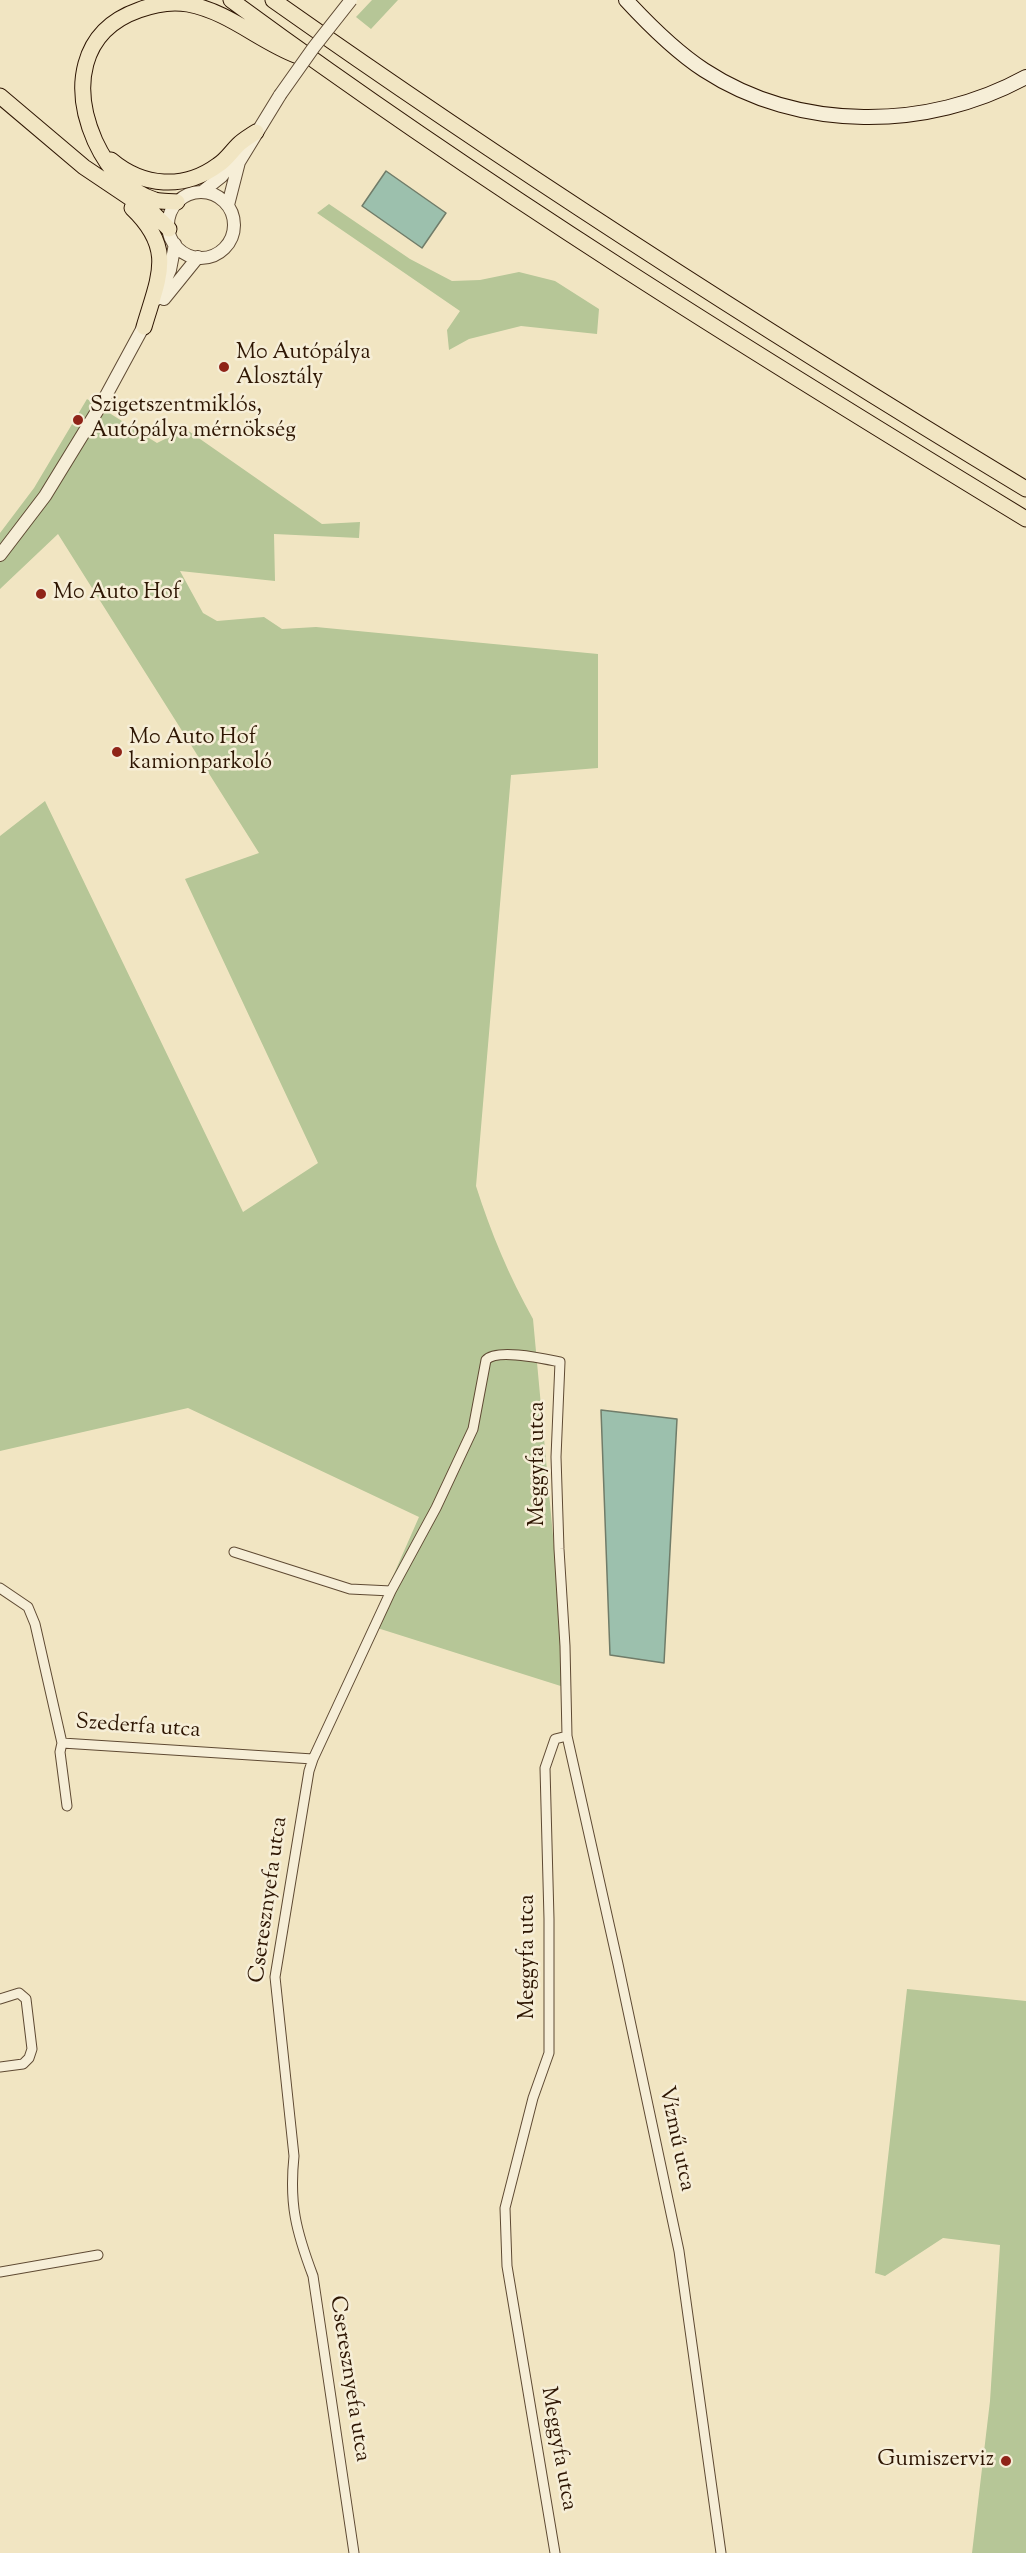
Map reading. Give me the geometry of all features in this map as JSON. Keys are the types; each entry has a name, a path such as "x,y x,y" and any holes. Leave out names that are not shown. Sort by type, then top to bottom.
{"highway":[{"path":"231,0 318,64 500,190 642,282 1026,519"},
{"path":"273,0 634,245 761,327 1026,489"},
{"path":"291,0 357,59"},
{"path":"177,202 157,201 124,182 105,163 84,113 82,81 87,59 102,34 113,23 137,10 161,3 187,4 202,8 250,29 279,49 318,64"},
{"path":"0,96 106,183 146,222 156,237 160,266 144,327"},
{"path":"96,142 113,162 131,173 153,181 171,184 192,180 221,164 238,144 256,132"},
{"path":"106,183 154,214 169,229"}],"main road":[{"path":"626,0 656,31 690,60 738,88 768,100 807,111 878,117 910,115 966,103 1026,77"}],"street":[{"path":"144,327 181,276 198,258 216,254 229,243 234,224 228,205 239,162 280,95 351,0"},
{"path":"202,192 222,176 256,132"},
{"path":"198,258 181,251 175,244 169,229 169,219 177,202 185,196 202,192 212,194 228,205"},
{"path":"0,555 45,496 144,327 170,270 175,244"},
{"name":"Cseresznyefa utca","path":"354,2553 313,2276 297,2232 294,2214 292,2177 294,2156 275,1977 309,1771 391,1591 436,1508 473,1429 484,1366 488,1357 503,1354 560,1362"},
{"name":"Meggyfa utca","path":"555,2553 507,2266 505,2208 533,2098 549,2054 549,1919 545,1768 555,1739 567,1737 556,1457 560,1362"},
{"path":"234,1552 350,1589 391,1591"},
{"name":"Szederfa utca","path":"0,1588 28,1607 35,1624 62,1743 313,1759"},
{"path":"0,1601 14,1596"},
{"name":"Vízmű utca","path":"567,1737 679,2251 721,2553"},
{"path":"62,1743 60,1752 68,1806"},
{"path":"0,1998 20,1993 26,1999 32,2049 29,2058 23,2064 0,2067"},
{"path":"0,2272 98,2255"}],"shaded area":[{"path":"372,0 398,0 371,29 356,17"},
{"path":"386,171 446,213 422,248 362,206"},
{"path":"329,204 410,259 452,281 480,280 519,272 555,281 599,309 597,334 521,326 469,339 449,350 447,330 460,311 317,213"},
{"path":"87,399 157,443 180,425 322,524 360,522 359,538 274,534 275,581 180,571 203,613 217,621 264,617 282,629 316,627 598,654 598,768 511,775 476,1186 501,1254 533,1319 567,1688 371,1626 419,1517 188,1408 0,1451 0,836 45,801 243,1212 318,1163 185,879 259,853 58,534 0,589 0,533 34,488"},
{"path":"601,1410 677,1419 664,1663 610,1655"},
{"path":"907,1989 1026,2001 1026,2553 972,2553 990,2401 1000,2245 943,2238 885,2276 875,2273"}],"place":[{"name":"M0 Autópálya Alosztály","path":"224,367"},
{"name":"Szigetszentmiklós, Autópálya mérnökség","path":"78,420"},
{"name":"M0 Auto Hof","path":"41,594"},
{"name":"M0 Auto Hof kamionparkoló","path":"117,752"},
{"name":"Gumiszerviz","path":"1006,2461"}]}
